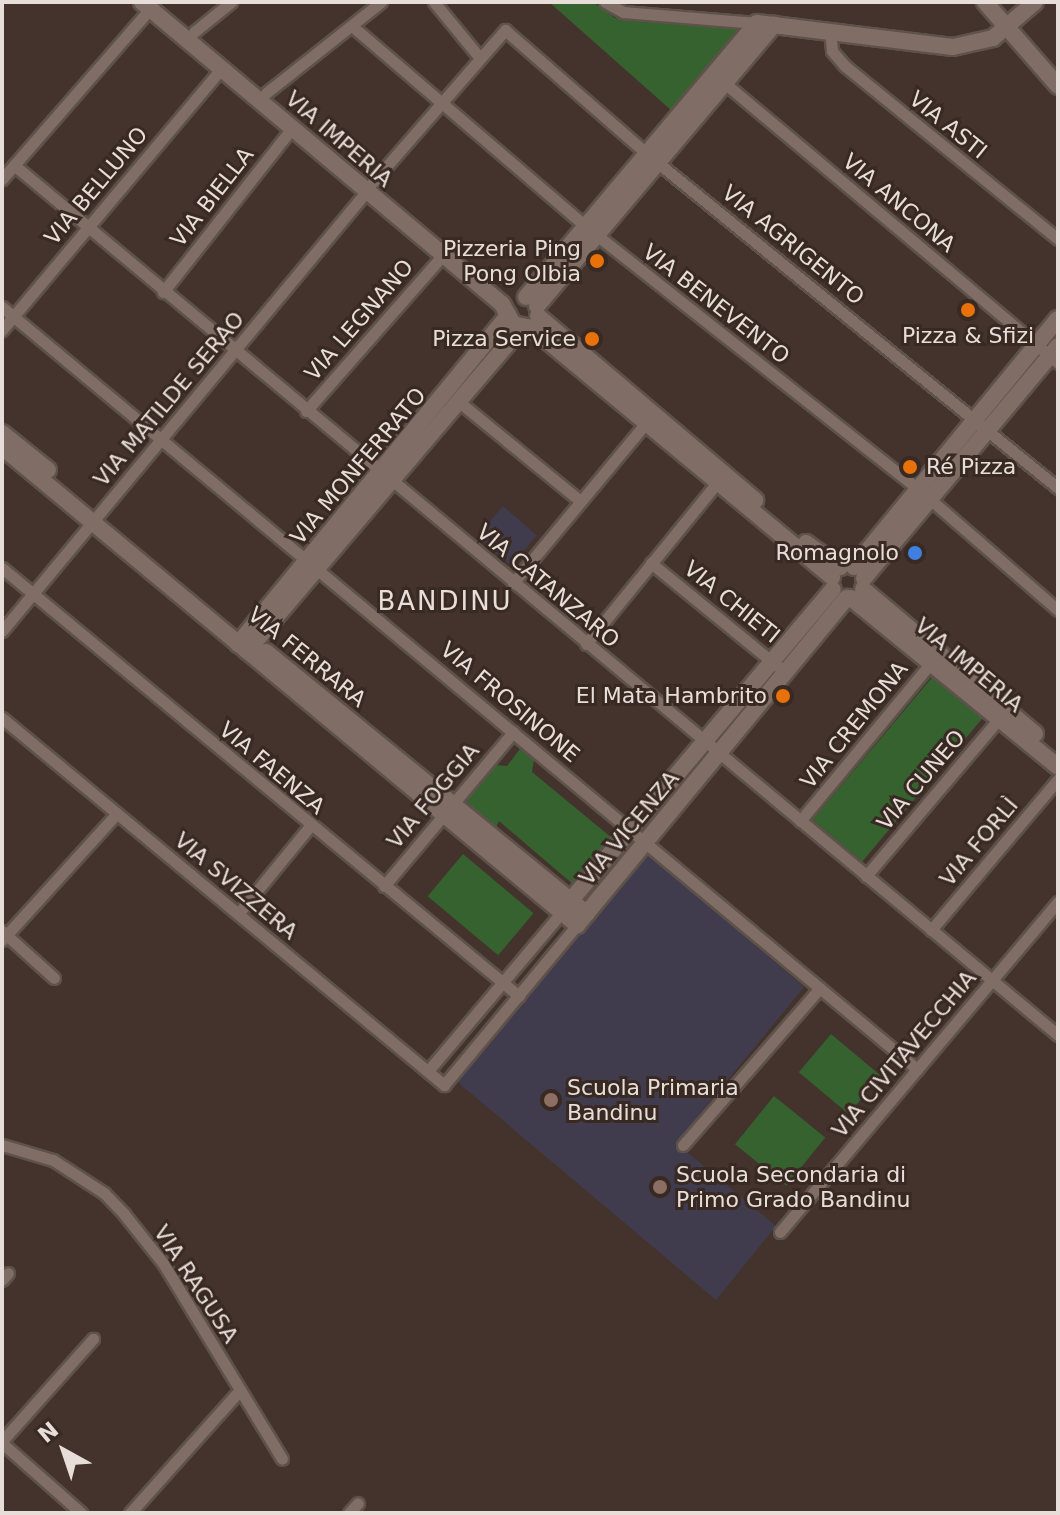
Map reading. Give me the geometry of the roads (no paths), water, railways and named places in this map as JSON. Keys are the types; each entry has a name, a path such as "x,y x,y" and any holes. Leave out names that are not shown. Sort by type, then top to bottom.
{"street":[{"path":"194,32 231,2"},
{"path":"266,93 381,2"},
{"path":"434,2 480,58"},
{"path":"605,2 623,12 757,23 953,47 975,45 1006,29 1035,2"},
{"path":"985,2 1058,86"},
{"path":"2,179 150,4"},
{"name":"VIA IMPERIA","path":"150,4 194,32 266,93 442,256 523,312 645,424 848,583"},
{"name":"VIA IMPERIA","path":"150,4 292,128 523,312 1003,714 1058,753"},
{"name":"VIA MONFERRATO","path":"719,79 757,23"},
{"name":"VIA MONFERRATO","path":"246,643 719,79 774,25"},
{"name":"VIA BENEVENTO","path":"352,26 592,231 917,488 1058,610"},
{"name":"VIA MATILDE SERAO","path":"2,631 369,188 505,30"},
{"name":"VIA AGRIGENTO","path":"505,30 652,159 1058,488"},
{"name":"VIA ASTI","path":"830,31 832,51 845,66 1058,239"},
{"name":"VIA BELLUNO","path":"2,330 222,68"},
{"name":"VIA ANCONA","path":"719,79 1051,352"},
{"name":"VIA BIELLA","path":"163,292 292,128"},
{"name":"VIA CATANZARO","path":"14,165 1058,1035"},
{"name":"VIA LEGNANO","path":"306,411 442,256"},
{"name":"VIA FROSINONE","path":"2,307 314,562 917,1069"},
{"name":"VIA MONFERRATO","path":"386,477 458,401 523,312"},
{"name":"VIA VICENZA","path":"428,1071 772,660 932,501 1051,352 1058,319"},
{"name":"VIA VICENZA","path":"444,1085 786,673 917,488 974,419 1051,352"},
{"path":"458,401 580,501"},
{"path":"513,583 645,424"},
{"name":"VIA FERRARA","path":"2,433 246,643 582,920"},
{"name":"VIA FERRARA","path":"2,447 97,517"},
{"path":"586,644 717,483"},
{"name":"VIA CHIETI","path":"651,563 786,673"},
{"name":"VIA FAENZA","path":"2,568 519,996"},
{"name":"VIA CREMONA","path":"800,821 935,658"},
{"name":"VIA IMPERIA","path":"1003,714 1058,767"},
{"name":"VIA CUNEO","path":"866,876 1003,714"},
{"name":"VIA SVIZZERA","path":"2,718 444,1085"},
{"name":"VIA FOGGIA","path":"384,886 513,732"},
{"name":"VIA FORLÌ","path":"931,930 1058,779"},
{"path":"54,978 3,936 117,813"},
{"path":"238,914 310,826"},
{"name":"VIA CIVITAVECCHIA","path":"780,1232 1058,902"},
{"path":"683,1145 820,988"},
{"name":"VIA RAGUSA","path":"2,1145 53,1160 104,1193 163,1263 282,1459"},
{"path":"81,1513 2,1442 93,1339"},
{"path":"130,1513 240,1390"},
{"path":"349,1513 358,1503"}],"place":[{"name":"Pizzeria Ping Pong Olbia","path":"597,261"},
{"name":"Pizza & Sfizi","path":"968,310"},
{"name":"Pizza Service","path":"592,339"},
{"name":"Ré Pizza","path":"910,467"},
{"name":"Romagnolo","path":"915,553"},
{"name":"El Mata Hambrito","path":"783,696"},
{"name":"Scuola Primaria Bandinu","path":"551,1100"},
{"name":"Scuola Secondaria di Primo Grado Bandinu","path":"660,1187"}],"district":[{"name":"BANDINU","path":"445,602"}]}
